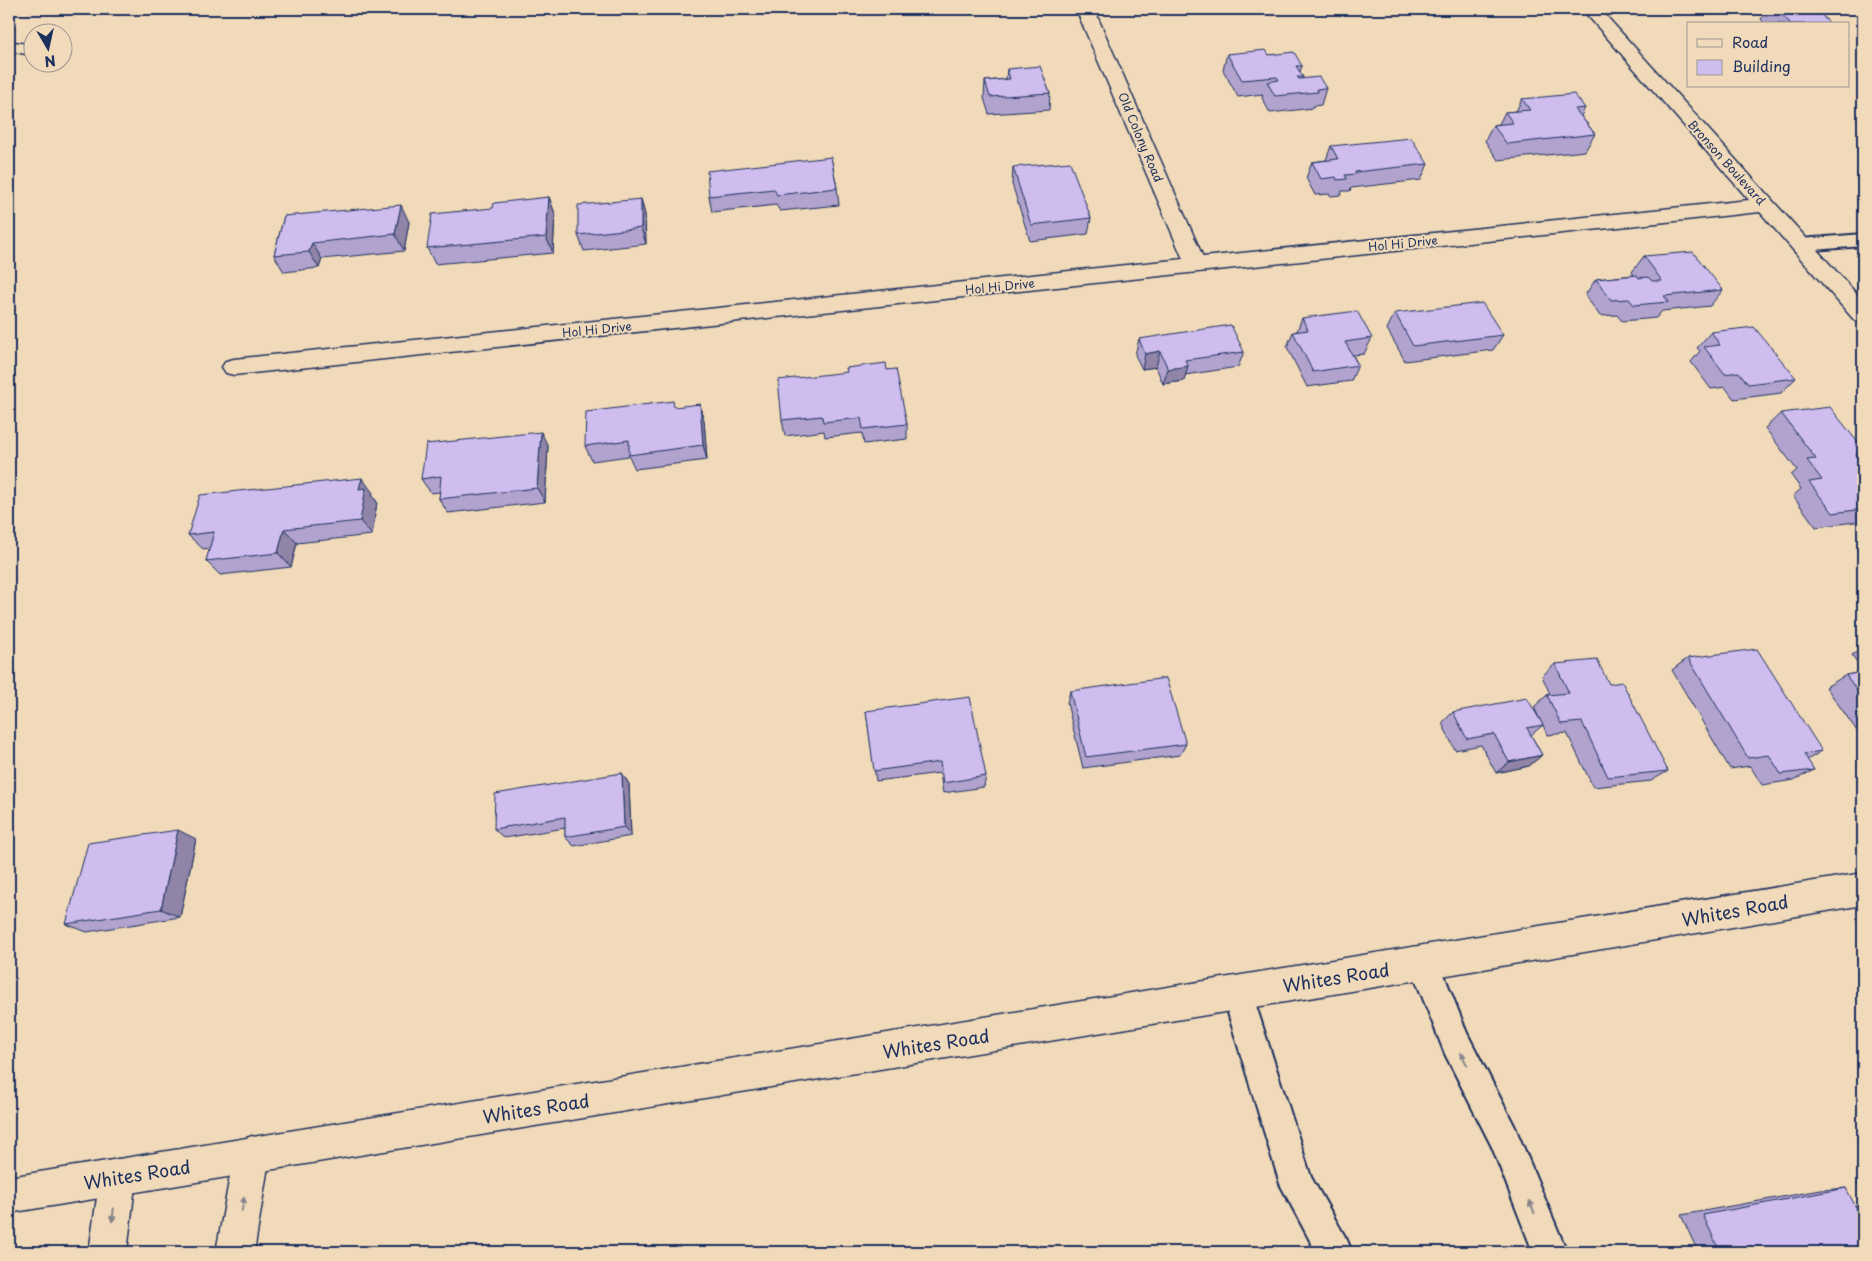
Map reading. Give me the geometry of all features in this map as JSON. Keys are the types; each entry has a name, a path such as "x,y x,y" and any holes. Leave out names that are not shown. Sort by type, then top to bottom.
{"street":[{"name":"Old Colony Road","path":"1085,9 1196,265"},
{"name":"Bronson Boulevard","path":"1591,9 1863,315"},
{"path":"9,46 22,48"},
{"name":"Hol Hi Drive","path":"234,367 1766,205"},
{"name":"Whites Road","path":"9,1195 1424,963 1863,888"},
{"path":"235,1252 252,1154"},
{"path":"108,1252 118,1177"}],"lane":[{"path":"1801,245 1863,240"},
{"path":"1424,963 1456,1043 1504,1138 1550,1252"},
{"path":"1237,993 1297,1184 1335,1252"}],"building":[{"path":"1777,9 1816,9 1828,22 1789,22"},
{"path":"1266,50 1269,55 1294,52 1302,66 1296,66 1303,77 1297,77 1299,79 1319,77 1326,88 1317,89 1318,92 1275,96 1267,82 1279,80 1277,77 1242,80 1227,54"},
{"path":"1040,66 1050,93 990,97 985,81 1010,79 1007,69"},
{"path":"1574,94 1585,108 1575,109 1595,134 1507,144 1493,125 1513,123 1505,112 1530,110 1522,99"},
{"path":"1411,138 1428,164 1355,172 1356,174 1345,175 1347,179 1337,180 1336,177 1321,179 1312,162 1338,159 1331,146"},
{"path":"831,157 837,188 777,195 774,189 709,196 707,171"},
{"path":"1070,162 1091,218 1031,225 1013,167"},
{"path":"549,197 546,237 427,248 432,214 493,208 494,203"},
{"path":"641,199 641,228 578,235 578,205"},
{"path":"401,205 395,234 312,243 309,252 274,255 284,216"},
{"path":"1693,252 1723,290 1664,296 1669,302 1634,305 1629,299 1611,300 1596,279 1637,275 1639,278 1648,277 1652,281 1662,281 1644,256"},
{"path":"1482,303 1503,335 1413,346 1395,313"},
{"path":"1357,311 1372,338 1345,342 1358,365 1313,372 1293,332 1308,330 1302,318"},
{"path":"1231,325 1244,352 1185,360 1188,366 1168,369 1160,351 1145,354 1139,339"},
{"path":"1754,327 1796,378 1748,384 1739,372 1725,374 1704,347 1720,345 1711,332"},
{"path":"886,363 887,370 896,369 907,424 863,429 861,418 823,422 822,416 782,420 778,380 847,372 846,368"},
{"path":"673,401 674,407 700,404 703,445 629,455 629,440 585,446 586,412"},
{"path":"1830,407 1863,449 1863,453 1856,454 1863,464 1863,509 1833,513 1809,482 1822,480 1807,460 1816,459 1781,413"},
{"path":"541,432 537,488 439,499 441,476 421,479 426,444"},
{"path":"362,478 359,489 366,488 360,521 284,529 278,553 206,561 214,532 188,535 200,495"},
{"path":"1757,649 1822,751 1804,754 1814,770 1781,774 1769,755 1748,758 1688,658"},
{"path":"1597,660 1609,684 1622,682 1668,771 1608,777 1582,722 1561,724 1547,695 1569,693 1555,664"},
{"path":"1863,672 1863,699 1846,675"},
{"path":"1166,678 1186,744 1086,757 1070,691"},
{"path":"970,697 986,776 943,783 940,762 874,771 866,711"},
{"path":"1527,698 1543,725 1527,728 1542,755 1509,762 1494,734 1467,739 1453,712"},
{"path":"622,773 624,827 565,837 565,817 494,829 495,794"},
{"path":"178,830 161,909 66,924 88,843"},
{"path":"1846,1188 1863,1221 1863,1252 1720,1252 1703,1215"}]}
